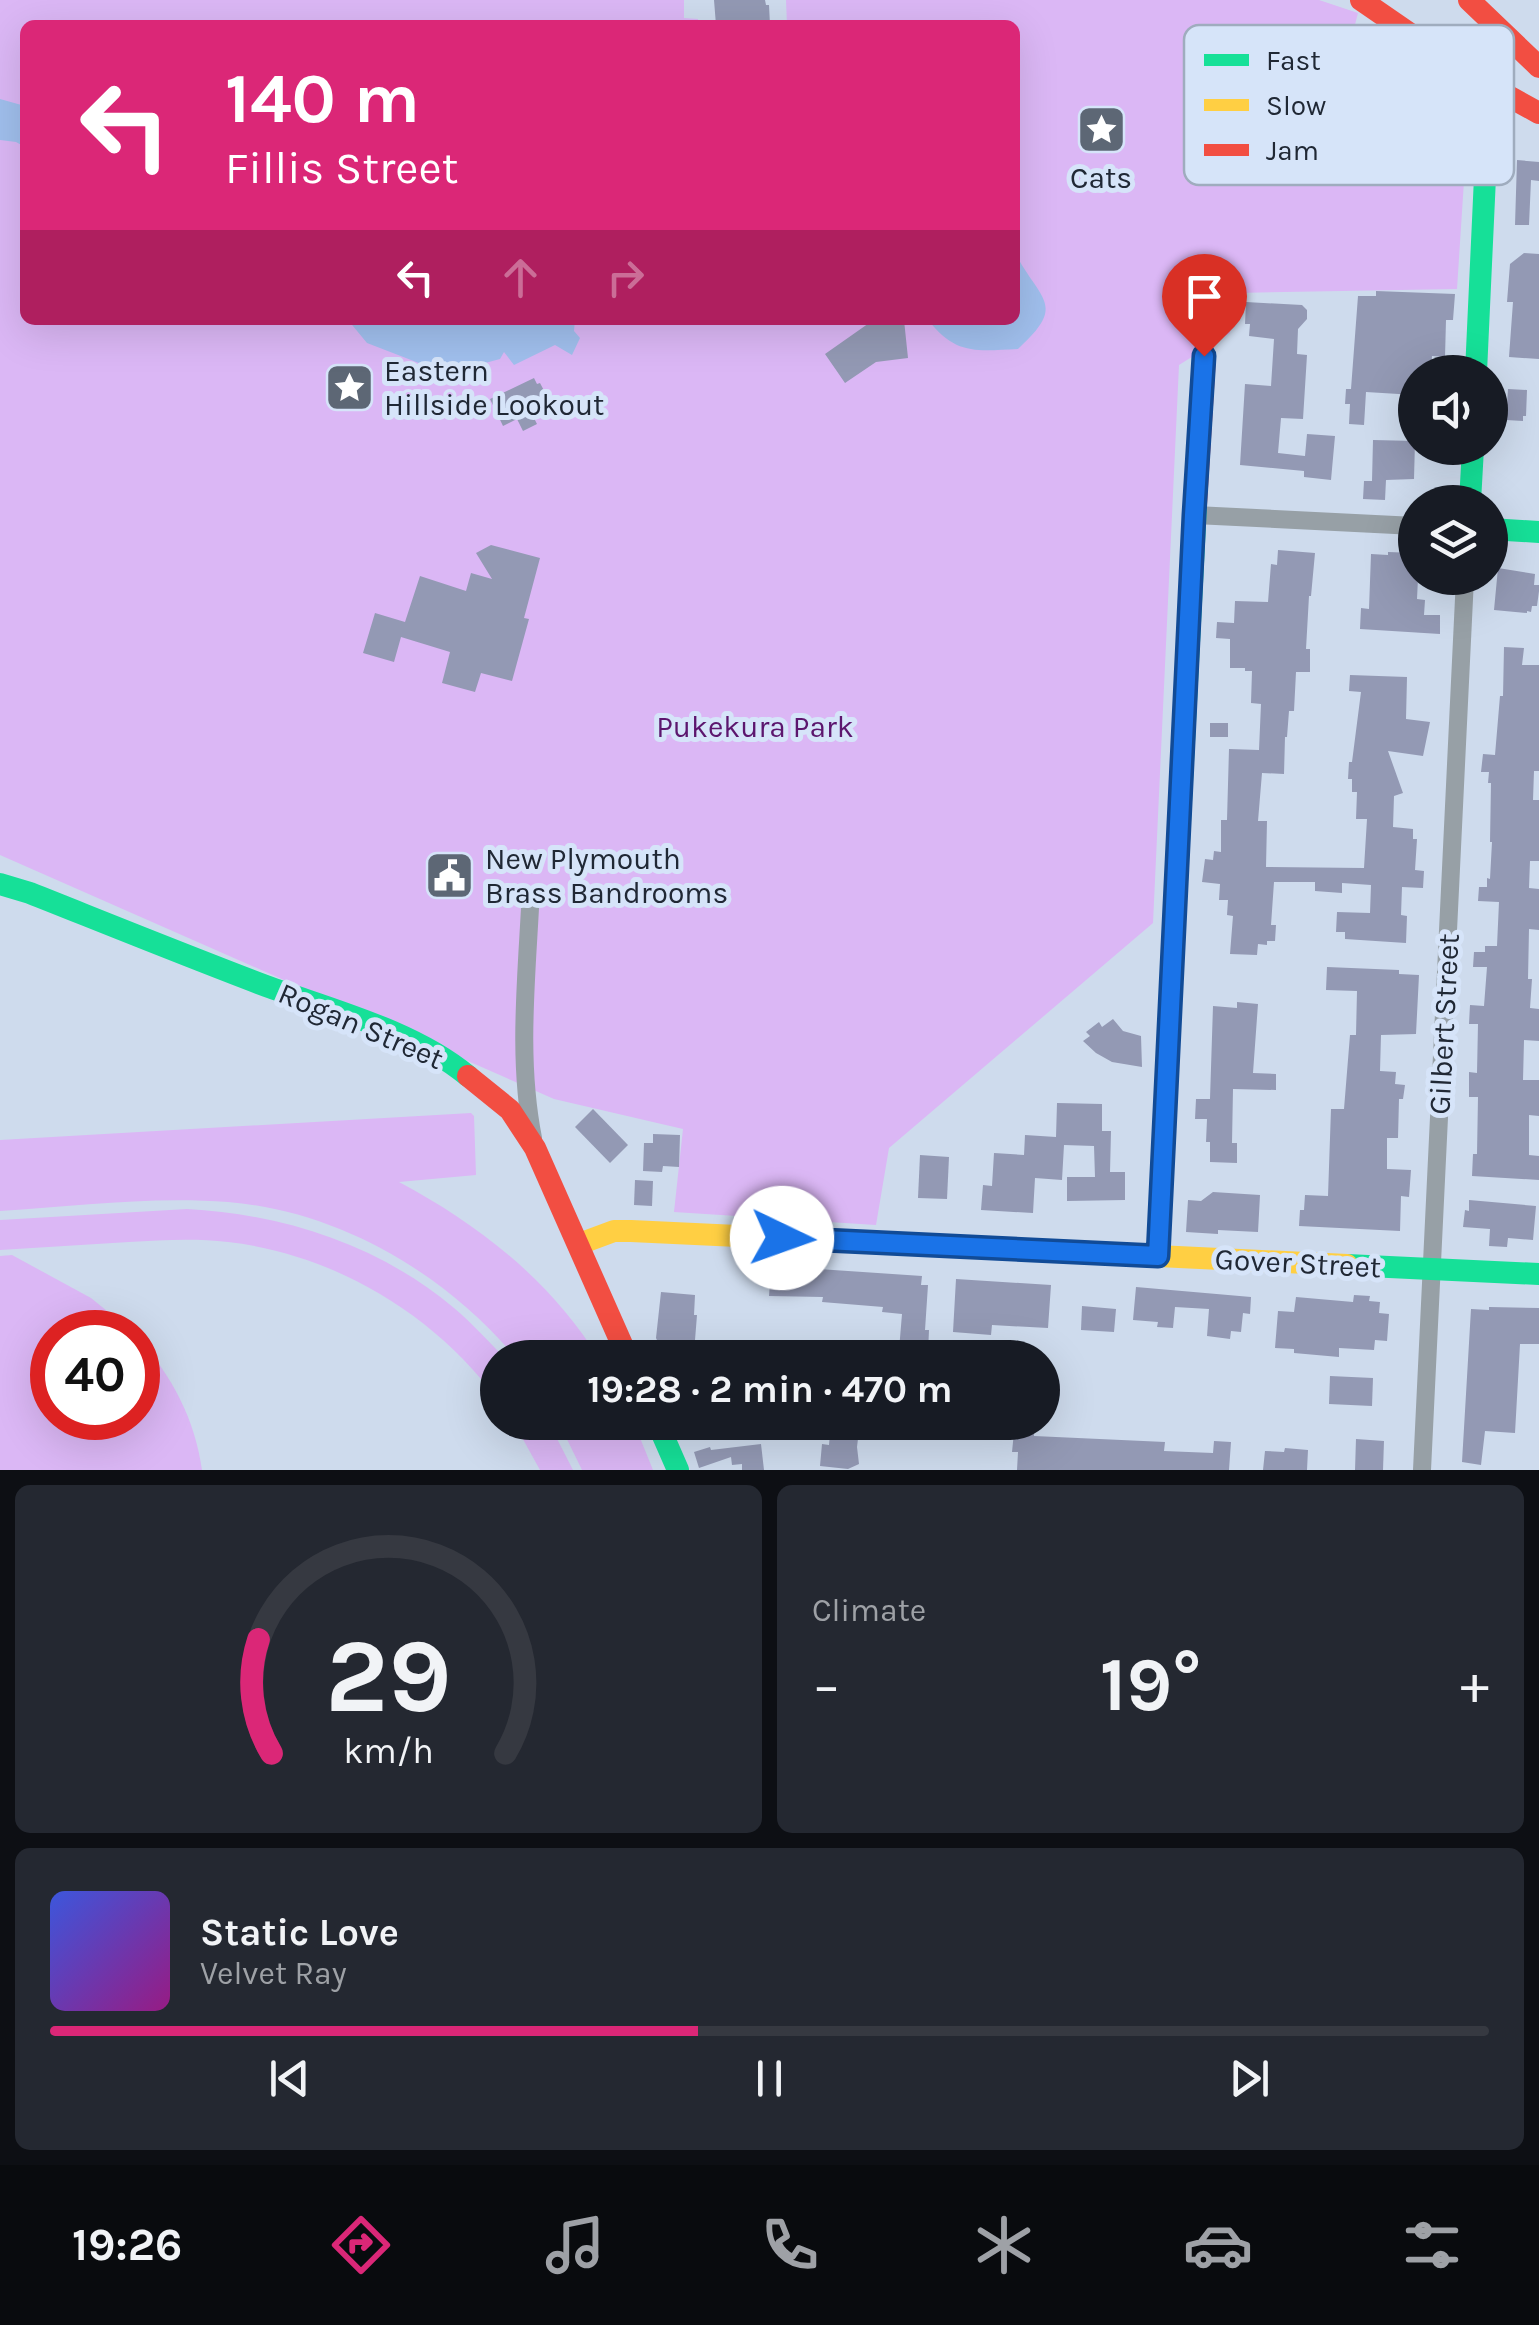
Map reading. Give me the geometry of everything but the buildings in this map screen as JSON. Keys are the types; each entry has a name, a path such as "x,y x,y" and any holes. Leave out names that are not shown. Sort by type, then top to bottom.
{"street":[{"path":"1361,0 1395,25"},
{"path":"1469,0 1494,25"},
{"path":"1514,45 1539,66"},
{"path":"1514,100 1539,113"},
{"path":"1477,355 1485,185"},
{"path":"1158,1256 1204,356"},
{"path":"1194,515 1398,525"},
{"path":"1508,531 1539,532"},
{"name":"Gilbert Street","path":"1422,1470 1464,595"},
{"name":"Rogan Street","path":"0,884 30,892 397,1034 454,1064 510,1110 535,1148 620,1340"},
{"path":"530,908 524,1022 528,1111 535,1148"},
{"name":"Gover Street","path":"579,1244 614,1231 631,1231 1539,1274"},
{"path":"665,1440 678,1470"}],"green space":[{"name":"Pukekura Park","path":"0,0 684,0 684,18 698,19 20,20 20,325 1020,325 1020,20 787,20 786,0 1319,0 1358,13 1355,25 1184,25 1184,185 1464,185 1457,289 1234,293 1230,333 1179,365 1153,923 889,1148 876,1225 674,1212 683,1129 554,1099 0,855"},
{"path":"471,1113 476,1175 399,1182 457,1216 510,1256 558,1303 586,1340 499,1340 456,1299 386,1251 309,1218 269,1208 171,1200 0,1211 0,1140"},
{"path":"187,1209 259,1218 329,1237 362,1250 425,1286 474,1326 488,1340 480,1340 480,1378 412,1315 379,1293 306,1260 267,1249 203,1240 0,1250 0,1220"},
{"path":"12,1255 106,1310 30,1310 30,1440 160,1440 160,1366 194,1433 202,1470 0,1470 0,1256"},
{"path":"523,1440 558,1440 573,1470 540,1470"},
{"path":"567,1440 641,1440 653,1470 582,1470"}],"water":[{"path":"0,99 20,105 20,144 0,140"},
{"path":"1020,261 1045,302 1042,322 1018,349 967,348 933,325 1020,325"},
{"path":"352,325 575,325 580,338 572,355 555,345 514,365 504,352 500,359 465,376 437,370 367,343"}],"traffic: fast":[{"path":"1477,355 1485,185"},
{"path":"1471,485 1472,465"},
{"path":"1158,1257 1196,504"},
{"path":"1508,530 1539,532"},
{"path":"0,884 372,1023 423,1046 468,1076"},
{"path":"1347,1265 1539,1274"},
{"path":"665,1440 678,1470"}],"traffic: slow":[{"path":"579,1244 614,1231 631,1231 1347,1265"}],"traffic: jam":[{"path":"1361,0 1397,25"},
{"path":"1469,0 1495,25"},
{"path":"1514,43 1539,67"},
{"path":"1514,99 1539,113"},
{"path":"1196,504 1205,357"},
{"path":"468,1076 510,1110 535,1148 620,1340"}],"place":[{"name":"Cats","path":"1101,129"},
{"name":"Eastern Hillside Lookout","path":"349,388"},
{"name":"New Plymouth Brass Bandrooms","path":"450,876"}],"route":[{"path":"782,1238 1158,1256 1204,356"}]}
